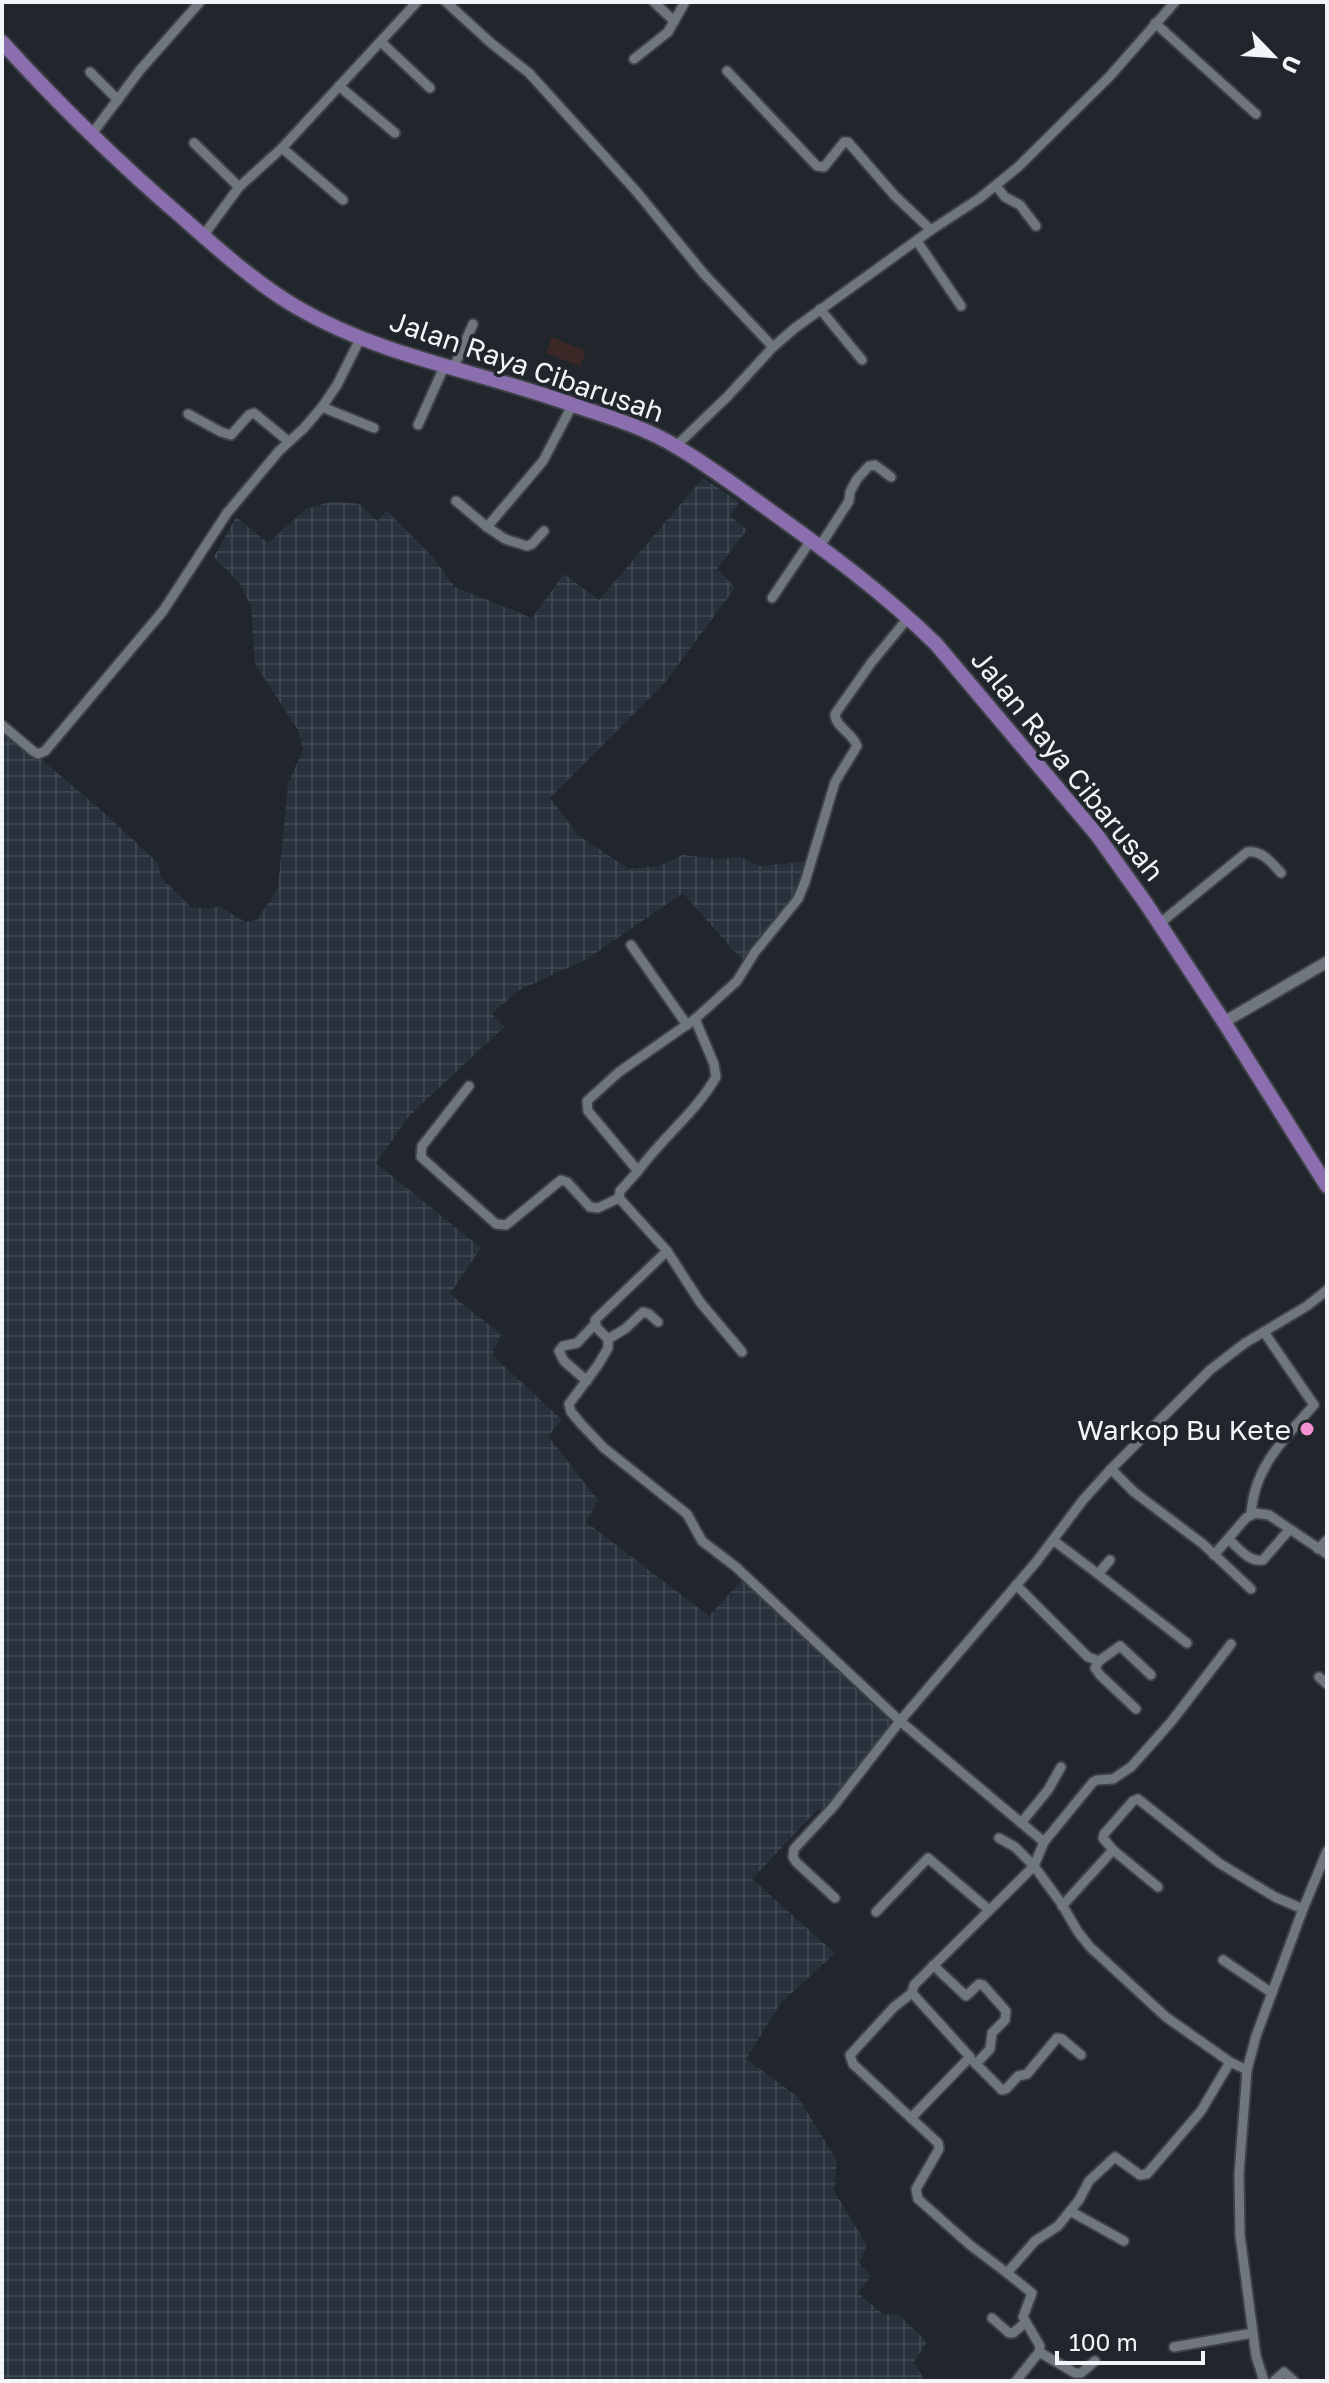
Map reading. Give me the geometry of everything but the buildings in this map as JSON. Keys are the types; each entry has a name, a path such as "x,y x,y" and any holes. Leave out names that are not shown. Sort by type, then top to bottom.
{"main road":[{"name":"Jalan Raya Cibarusah","path":"2,42 91,135 203,236 295,307 415,359 573,404 676,446 815,543 908,618 946,655 1097,835 1224,1022 1327,1183"}],"street":[{"path":"91,135 140,70 200,2"},
{"path":"203,236 239,187 282,148 417,2"},
{"path":"446,2 529,73 636,191 704,274 773,347"},
{"path":"654,2 674,21"},
{"path":"634,59 668,32 685,2"},
{"path":"676,446 773,347 820,309 996,186 1110,76 1168,4"},
{"path":"1155,23 1256,114"},
{"path":"381,42 430,88"},
{"path":"727,71 818,167 824,167 844,142 848,142 895,196 931,230"},
{"path":"90,72 118,100"},
{"path":"339,86 395,133"},
{"path":"194,143 239,187"},
{"path":"282,148 343,200"},
{"path":"996,186 1005,197 1020,205 1036,226"},
{"path":"917,241 961,306"},
{"path":"820,309 862,360"},
{"path":"418,425 473,324"},
{"path":"2,725 33,751 38,754 45,751 163,611 227,513 288,441 322,407 361,337"},
{"path":"487,527 543,461 573,404"},
{"path":"322,407 374,428"},
{"path":"188,414 231,435 254,413 288,441"},
{"path":"772,598 849,501 857,479 869,466 875,465 891,477"},
{"path":"456,501 505,539 524,546 532,544 544,531"},
{"path":"638,1171 588,1111 587,1101 619,1072 691,1022 732,988 755,952 798,899 835,782 857,746 856,741 836,721 835,714 908,618"},
{"path":"1159,924 1247,852 1263,855 1281,873"},
{"path":"619,1198 620,1191 716,1077 714,1064 691,1022 631,945"},
{"path":"1224,1022 1327,962"},
{"path":"469,1086 422,1146 421,1157 496,1224 506,1225 561,1180 567,1182 590,1207 598,1208 619,1198"},
{"path":"619,1198 667,1251 700,1302 742,1352"},
{"path":"587,1381 564,1361 559,1351 563,1346 577,1343 599,1316 667,1251"},
{"path":"835,1898 793,1859 793,1850 833,1807 900,1721 1111,1469 1210,1370 1327,1290"},
{"path":"608,1339 625,1329 643,1312 658,1322"},
{"path":"595,1324 608,1339 608,1348 569,1404 571,1412 582,1425 604,1448 687,1514 702,1541 736,1567 900,1721 1044,1842"},
{"path":"1214,1555 1251,1514 1253,1492 1264,1469 1283,1440 1314,1405 1264,1332"},
{"path":"1111,1469 1134,1492 1176,1523 1251,1589"},
{"path":"1251,1514 1269,1515 1323,1552 1327,1540"},
{"path":"1228,1539 1253,1560 1259,1561 1289,1530"},
{"path":"1053,1540 1187,1643"},
{"path":"1098,1574 1110,1560"},
{"path":"1016,1585 1088,1657 1099,1661"},
{"path":"1016,2381 1039,2352 1039,2342 1025,2323 1023,2313 1032,2293 970,2245 918,2199 916,2189 939,2149 938,2143 853,2064 850,2055 894,2007 912,1993 914,1985 933,1965 1034,1866 1044,1842 1093,1782 1117,1777 1140,1758 1231,1644"},
{"path":"1136,1709 1095,1668 1099,1661 1120,1646 1151,1675"},
{"path":"1021,1823 1048,1790 1061,1767"},
{"path":"1158,1887 1113,1850 1103,1835 1138,1799 1219,1863 1275,1897 1303,1909"},
{"path":"999,1838 1015,1847 1034,1866 1090,1947 1166,2017 1230,2062 1247,2070"},
{"path":"1062,1906 1113,1850"},
{"path":"876,1912 928,1858 988,1909"},
{"path":"1264,2381 1256,2356 1239,2204 1247,2070 1256,2036 1325,1859"},
{"path":"1223,1960 1272,1993"},
{"path":"911,2118 973,2060 990,2049 992,2033 1005,2020 1006,2011 983,1985 979,1984 966,1996 933,1965"},
{"path":"912,1993 1002,2090 1018,2076 1027,2074 1057,2038 1081,2055"},
{"path":"1007,2273 1035,2241 1058,2226 1089,2181 1115,2157 1140,2175 1147,2174 1201,2111 1230,2062"},
{"path":"1070,2211 1124,2241"},
{"path":"992,2318 1009,2333 1025,2323"},
{"path":"1174,2347 1253,2333"},
{"path":"1039,2352 1075,2373 1081,2373 1095,2361"},
{"path":"1274,2381 1284,2372 1294,2381"}],"shaded area":[{"path":"552,337 586,351 580,366 546,353"},
{"path":"703,478 739,502 730,516 747,530 717,569 735,588 667,680 550,798 578,835 629,869 659,866 683,855 719,859 741,857 759,866 807,861 796,903 758,947 749,968 683,893 587,959 517,991 492,1014 504,1027 409,1116 376,1163 481,1248 450,1294 501,1334 492,1355 562,1420 548,1436 598,1500 586,1522 709,1616 742,1580 901,1731 831,1813 818,1809 752,1879 835,1953 780,2004 746,2059 798,2097 837,2161 834,2191 867,2245 859,2263 871,2276 858,2293 883,2314 899,2315 927,2342 914,2362 925,2381 2,2381 2,726 158,863 161,878 191,907 209,909 219,906 245,922 257,920 278,888 288,784 303,750 298,730 255,664 251,605 239,583 214,557 236,517 268,543 306,509 333,501 359,504 378,521 386,510 431,555 455,587 532,618 564,574 599,600"}],"place":[{"name":"Warkop Bu Kete","path":"1307,1429"}]}
